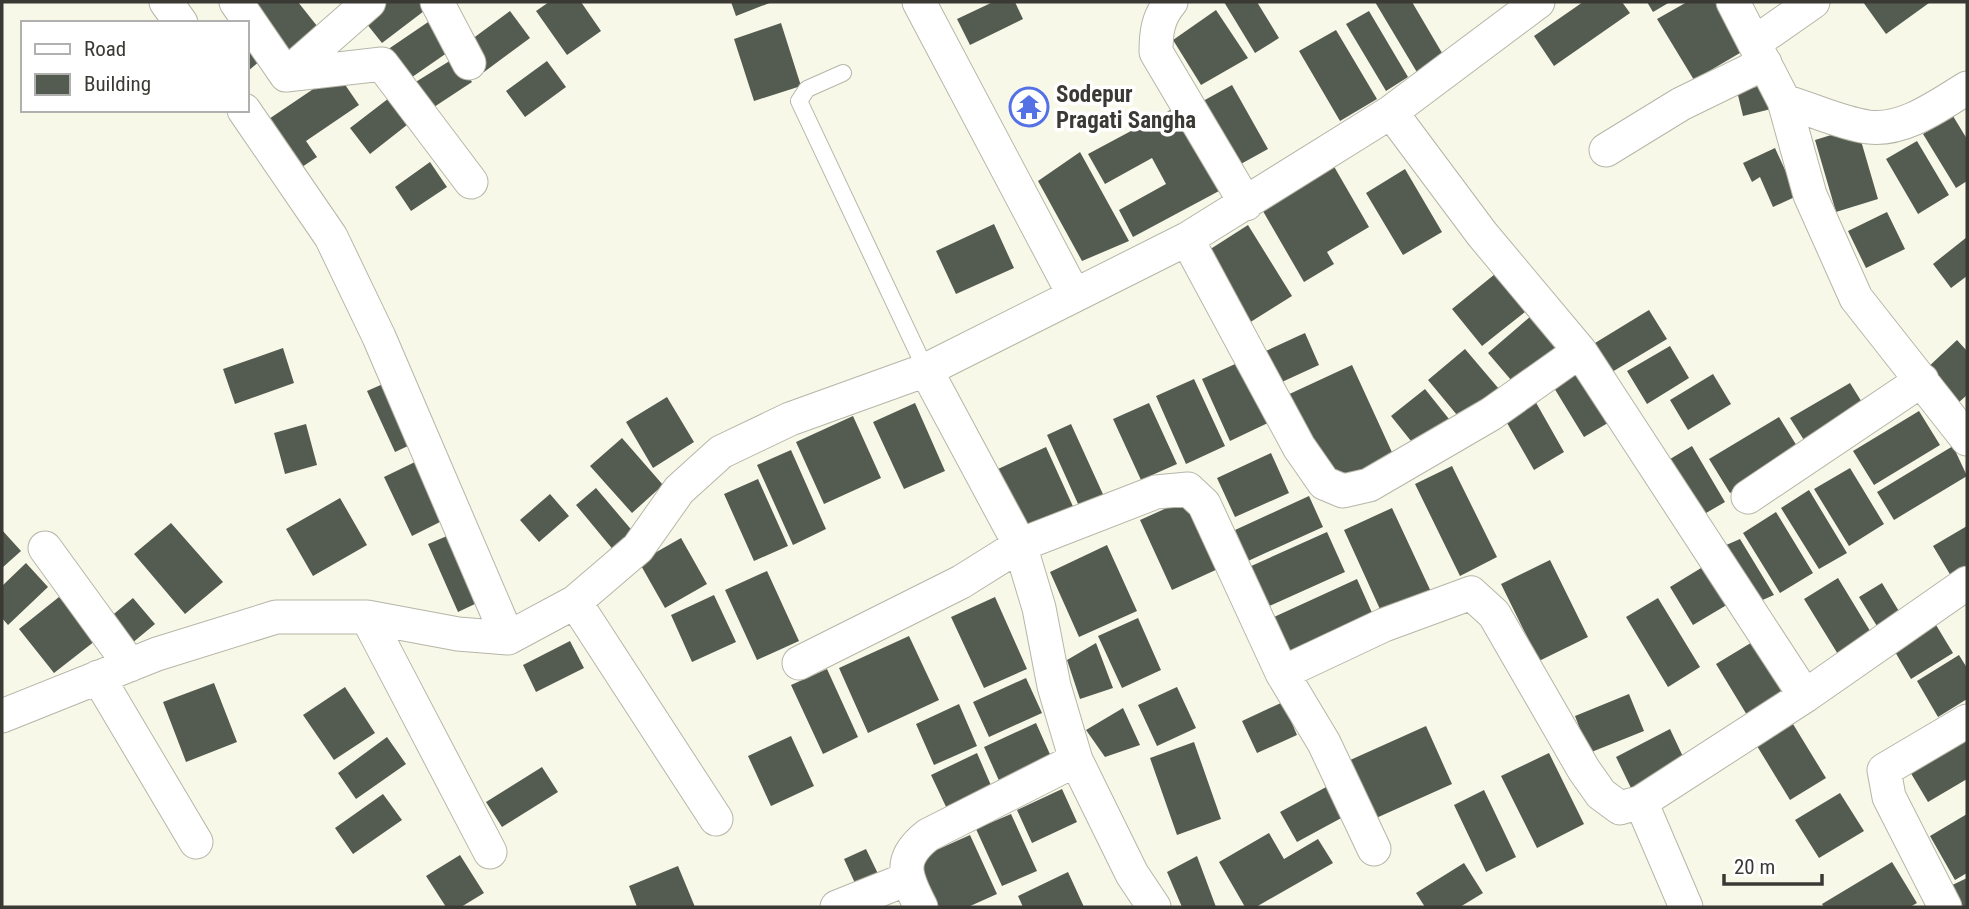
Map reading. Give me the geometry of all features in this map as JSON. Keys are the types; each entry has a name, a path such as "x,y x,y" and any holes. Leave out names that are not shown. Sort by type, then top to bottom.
{"street":[{"path":"166,2 180,21"},
{"path":"236,2 286,75"},
{"path":"286,75 369,2"},
{"path":"437,2 468,63"},
{"path":"919,2 1074,295"},
{"path":"1171,2 1156,30 1156,52 1246,204"},
{"path":"2,716 130,665 276,617 367,617 458,634 508,638 575,602 638,548 679,490 721,452 790,419 926,370 1187,239 1391,111 1538,2"},
{"path":"1733,2 1784,101 1810,195 1856,298 1967,439"},
{"path":"1606,150 1760,53 1813,2"},
{"path":"286,75 382,64 471,182"},
{"path":"1784,101 1868,127 1889,126 1923,115 1967,88"},
{"path":"1391,111 1482,234 1580,351 1805,696"},
{"path":"245,112 331,237 379,337 508,638"},
{"path":"1187,239 1299,447 1324,483 1343,491 1369,485 1480,420 1580,351"},
{"path":"926,370 1020,545 1039,608 1054,686 1076,760 1132,874 1154,907"},
{"path":"1748,497 1922,380"},
{"path":"799,663 961,582 1020,545 1156,492 1188,489 1203,504 1282,673 1324,743 1374,849"},
{"path":"45,548 130,665"},
{"path":"1282,673 1384,625 1471,593 1494,614 1601,794 1620,808 1641,802 1805,696 1967,583"},
{"path":"575,602 716,819"},
{"path":"367,617 490,852"},
{"path":"98,677 196,842"},
{"path":"1945,907 1889,797 1884,770 1967,721"},
{"path":"837,907 914,893 907,864 913,847 928,835 1076,760"},
{"path":"1641,802 1686,907"}],"lane":[{"path":"842,73 807,89 799,101 926,370"}],"building":[{"path":"243,2 298,2 325,36 291,62"},
{"path":"383,2 423,2 428,8 382,43 362,18"},
{"path":"549,2 581,2 601,31 567,55 536,11"},
{"path":"731,2 772,2 736,16"},
{"path":"993,2 1015,2 1023,19 970,45 957,19"},
{"path":"1224,2 1257,2 1279,38 1255,53"},
{"path":"1375,2 1412,2 1445,58 1418,74"},
{"path":"1583,2 1622,2 1630,13 1554,66 1534,36"},
{"path":"1647,2 1670,2 1653,12"},
{"path":"1687,2 1716,2 1745,50 1694,80 1657,19"},
{"path":"1863,2 1928,2 1929,3 1886,34"},
{"path":"1216,10 1248,58 1201,85 1173,40"},
{"path":"510,11 530,38 484,72 464,45"},
{"path":"1369,11 1408,77 1386,91 1346,24"},
{"path":"434,18 454,48 405,82 384,52"},
{"path":"781,23 801,86 754,101 734,39"},
{"path":"248,27 269,53 248,71"},
{"path":"1336,30 1377,99 1340,121 1299,51"},
{"path":"456,57 472,82 431,109 414,83"},
{"path":"547,61 566,87 525,117 506,91"},
{"path":"337,73 359,105 306,141 317,157 293,173 260,125"},
{"path":"1232,85 1268,149 1239,165 1203,101"},
{"path":"1766,85 1771,109 1743,116 1737,91"},
{"path":"393,95 412,121 370,154 350,128"},
{"path":"1174,108 1219,191 1133,237 1119,210 1166,184 1152,158 1105,184 1088,154"},
{"path":"1953,116 1967,139 1967,181 1956,188 1923,134"},
{"path":"1857,127 1878,199 1836,212 1815,140"},
{"path":"1917,141 1949,195 1918,214 1886,159"},
{"path":"1775,148 1797,196 1773,207 1760,177 1752,182 1743,163"},
{"path":"1080,152 1129,241 1082,261 1038,181"},
{"path":"430,162 447,187 411,211 395,187"},
{"path":"1332,163 1369,227 1327,252 1334,264 1304,282 1260,206"},
{"path":"1405,169 1442,232 1403,255 1366,193"},
{"path":"1887,212 1905,249 1866,268 1848,231"},
{"path":"994,224 1014,268 956,294 936,251"},
{"path":"1248,225 1292,296 1241,328 1198,257"},
{"path":"1967,237 1967,276 1951,288 1933,264"},
{"path":"1495,274 1525,312 1482,346 1452,309"},
{"path":"1649,310 1667,339 1612,372 1595,343"},
{"path":"1531,316 1561,349 1517,387 1488,353"},
{"path":"1305,333 1319,365 1271,387 1257,355"},
{"path":"1957,340 1967,351 1967,395 1958,403 1926,369"},
{"path":"1670,346 1689,378 1647,404 1627,371"},
{"path":"283,348 294,383 235,404 223,369"},
{"path":"1465,349 1499,389 1462,421 1428,380"},
{"path":"1244,360 1272,421 1230,441 1202,379"},
{"path":"1577,361 1613,420 1584,437 1548,378"},
{"path":"1352,365 1396,461 1338,477 1283,397"},
{"path":"1713,374 1731,404 1688,430 1670,400"},
{"path":"1194,379 1225,446 1186,464 1156,396"},
{"path":"392,380 421,440 395,452 367,391"},
{"path":"1850,383 1868,412 1809,448 1790,418"},
{"path":"1425,389 1453,424 1419,451 1391,416"},
{"path":"1530,392 1564,452 1534,470 1499,409"},
{"path":"667,397 694,442 653,468 626,422"},
{"path":"915,403 945,471 904,489 873,422"},
{"path":"1149,403 1177,464 1141,480 1113,419"},
{"path":"1919,411 1940,445 1874,485 1853,451"},
{"path":"853,416 881,478 824,504 796,442"},
{"path":"1779,417 1800,451 1730,493 1709,459"},
{"path":"306,424 317,465 285,474 274,433"},
{"path":"1071,424 1107,503 1083,515 1047,435"},
{"path":"622,438 663,485 632,513 590,466"},
{"path":"1692,446 1725,502 1694,520 1660,465"},
{"path":"1953,446 1967,476 1894,520 1877,492"},
{"path":"1046,447 1076,513 1028,535 998,469"},
{"path":"791,450 826,529 793,545 757,465"},
{"path":"1271,453 1289,493 1235,517 1217,478"},
{"path":"417,461 444,520 412,536 384,477"},
{"path":"1452,466 1497,557 1460,576 1415,484"},
{"path":"1850,468 1884,524 1849,546 1814,489"},
{"path":"758,479 788,546 754,561 724,494"},
{"path":"596,488 635,534 615,552 576,505"},
{"path":"1809,490 1847,553 1819,569 1781,508"},
{"path":"550,494 569,516 539,542 520,520"},
{"path":"1309,496 1323,527 1248,561 1235,530"},
{"path":"340,498 367,545 313,576 286,529"},
{"path":"1189,498 1220,568 1172,590 1140,520"},
{"path":"1392,508 1433,596 1384,618 1344,530"},
{"path":"1776,512 1813,573 1780,593 1743,533"},
{"path":"171,523 223,582 185,614 134,554"},
{"path":"1967,526 1967,573 1954,581 1933,546"},
{"path":"2,530 21,551 2,568"},
{"path":"1327,532 1345,572 1267,607 1249,567"},
{"path":"447,536 477,603 458,612 428,544"},
{"path":"681,538 707,584 665,608 639,562"},
{"path":"1740,539 1774,595 1751,605 1717,549"},
{"path":"1107,545 1137,611 1079,637 1050,572"},
{"path":"1550,560 1588,637 1539,661 1501,584"},
{"path":"26,563 48,587 8,625 2,618 2,586"},
{"path":"1706,565 1730,603 1693,625 1670,587"},
{"path":"767,571 799,641 757,660 725,590"},
{"path":"1838,578 1878,644 1844,664 1804,599"},
{"path":"1357,579 1377,624 1294,662 1274,617"},
{"path":"1882,583 1903,618 1880,631 1859,597"},
{"path":"714,595 736,642 692,662 671,615"},
{"path":"59,597 95,641 54,673 19,629"},
{"path":"995,597 1027,669 984,688 951,617"},
{"path":"133,598 155,624 125,649 103,623"},
{"path":"1658,598 1700,667 1668,687 1626,617"},
{"path":"1138,618 1161,670 1122,688 1098,636"},
{"path":"1933,620 1953,653 1911,679 1891,645"},
{"path":"909,636 939,700 868,733 839,668"},
{"path":"570,641 584,668 536,692 523,665"},
{"path":"1754,641 1788,697 1750,720 1716,664"},
{"path":"1096,643 1113,688 1080,699 1067,660"},
{"path":"1959,655 1967,668 1967,699 1938,717 1917,681"},
{"path":"827,669 858,737 823,754 791,685"},
{"path":"1026,678 1042,713 989,737 973,702"},
{"path":"214,683 237,742 186,762 163,702"},
{"path":"345,687 375,733 334,760 303,715"},
{"path":"1177,687 1196,728 1157,746 1138,705"},
{"path":"1629,694 1644,731 1589,753 1575,716"},
{"path":"1283,702 1297,735 1257,753 1242,721"},
{"path":"959,704 977,746 934,765 916,724"},
{"path":"1123,708 1140,745 1105,757 1086,730"},
{"path":"1036,723 1053,761 1001,785 984,747"},
{"path":"1793,724 1826,778 1790,800 1757,746"},
{"path":"1426,726 1452,784 1374,819 1348,761"},
{"path":"1670,729 1685,761 1631,788 1616,757"},
{"path":"791,736 814,786 771,806 748,756"},
{"path":"387,737 406,764 356,799 338,773"},
{"path":"1967,737 1967,779 1928,802 1909,770"},
{"path":"1194,742 1221,819 1177,835 1150,758"},
{"path":"977,753 993,790 948,811 931,775"},
{"path":"1549,753 1584,824 1537,848 1501,776"},
{"path":"542,767 558,792 502,827 486,802"},
{"path":"1328,786 1345,816 1297,842 1280,812"},
{"path":"1062,789 1077,822 1032,843 1017,810"},
{"path":"1484,790 1516,857 1486,872 1454,805"},
{"path":"1840,793 1864,831 1819,858 1795,820"},
{"path":"383,794 402,820 353,854 335,828"},
{"path":"1011,814 1037,871 1002,886 976,829"},
{"path":"1967,814 1967,873 1955,880 1930,836"},
{"path":"1269,833 1284,859 1318,839 1333,863 1256,907 1245,907 1219,862"},
{"path":"970,835 997,894 968,907 933,907 912,861"},
{"path":"866,849 882,882 859,892 844,859"},
{"path":"460,855 484,893 461,907 446,907 426,876"},
{"path":"1197,856 1216,907 1182,907 1167,872"},
{"path":"1892,862 1917,903 1910,907 1824,907 1822,904"},
{"path":"1464,863 1483,893 1460,907 1425,907 1416,893"},
{"path":"678,866 695,907 637,907 629,886"},
{"path":"1068,872 1084,907 1023,907 1018,896"},
{"path":"1967,878 1967,907 1955,907 1946,888"}],"place":[{"name":"Sodepur Pragati Sangha","path":"1029,107"}]}
